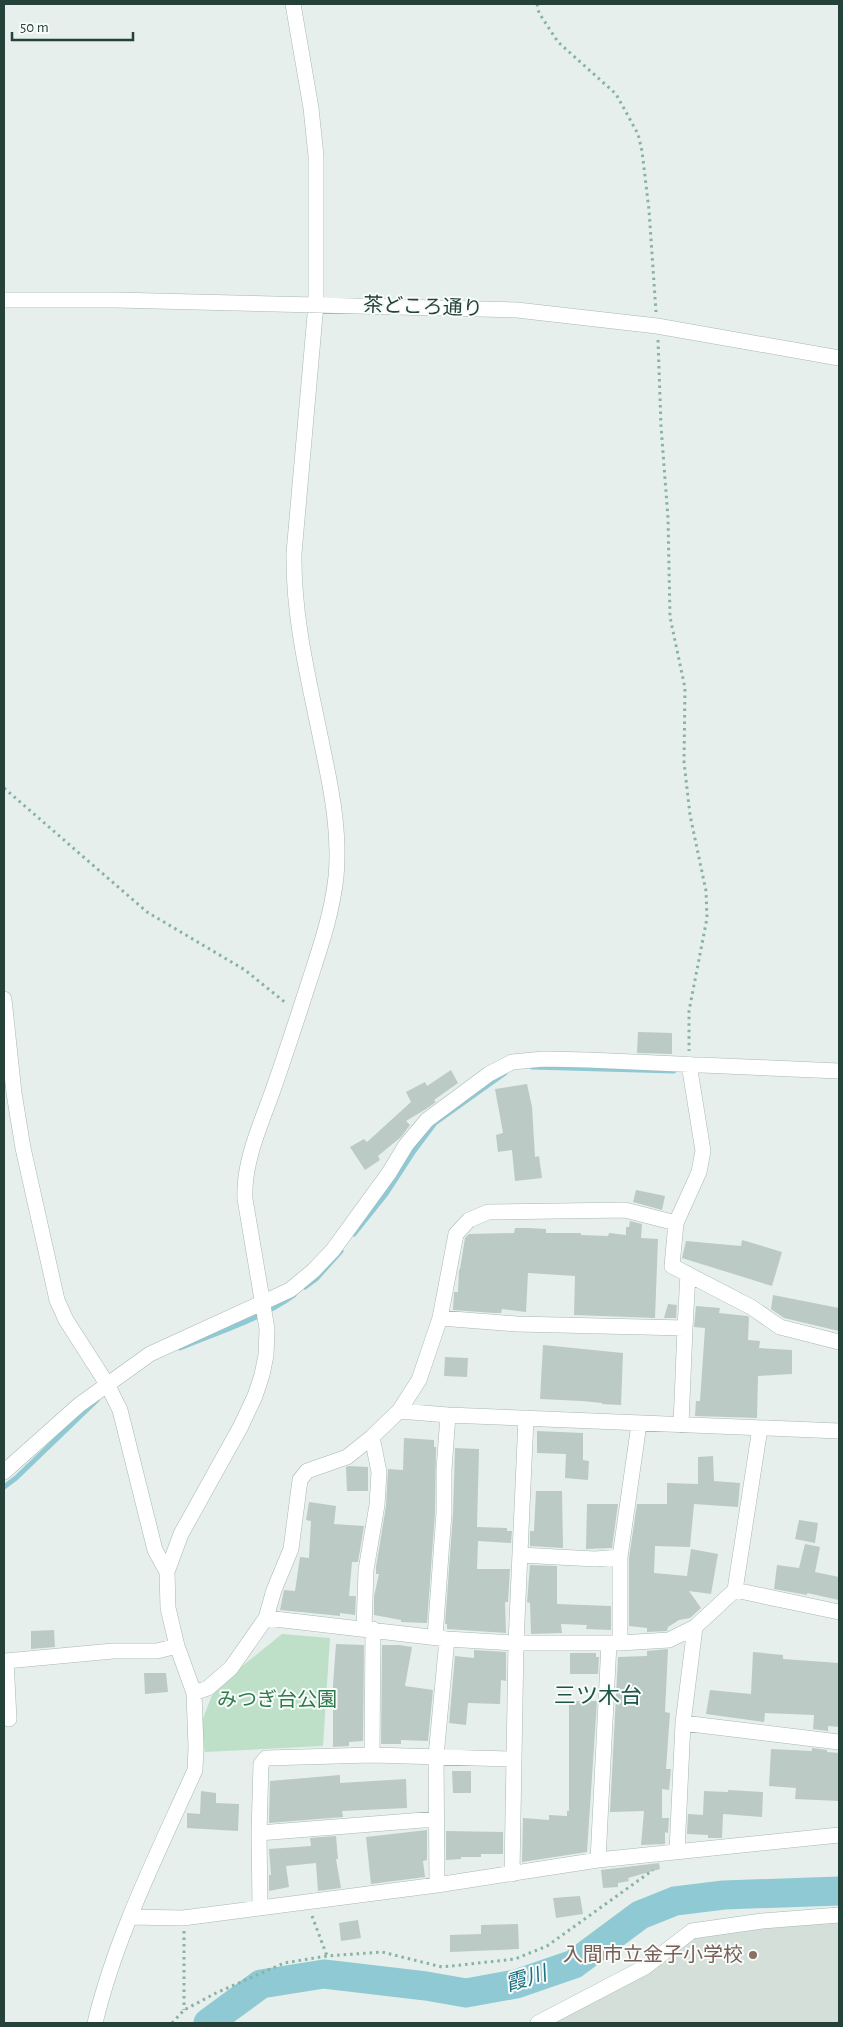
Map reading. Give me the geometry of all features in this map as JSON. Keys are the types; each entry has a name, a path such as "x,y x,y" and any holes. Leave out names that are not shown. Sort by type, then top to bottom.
{"street":[{"path":"95,2023 100,2002 130,1916 195,1770 194,1693 177,1646 168,1608 167,1572 181,1534 255,1396 266,1355 267,1329 264,1302 250,1233 244,1184 261,1124 325,934 333,901 337,834 334,807 302,650 296,615 294,582 294,552 316,304 316,156 311,108 293,4"},
{"name":"茶どころ通り","path":"4,300 116,300 517,310 657,326 839,358"},
{"path":"4,999 21,1139 54,1286 66,1320 107,1384 120,1410 155,1550 167,1572"},
{"path":"4,1472 79,1405 150,1354 290,1290 313,1271 333,1250 389,1173 406,1145 427,1120 489,1074 512,1062 544,1059 839,1070"},
{"path":"689,1064 703,1151 699,1172 676,1223 672,1266 751,1306 780,1327 839,1342"},
{"path":"194,1693 208,1688 232,1668 266,1618 274,1590 291,1549 300,1480 307,1471 347,1458 372,1437 399,1411 419,1380 440,1318 456,1234 469,1220 488,1212 625,1210 676,1223"},
{"path":"681,1425 688,1274"},
{"path":"440,1318 517,1324 685,1328"},
{"path":"399,1411 448,1416 839,1431"},
{"path":"437,1885 436,1756 441,1638 444,1470 448,1416"},
{"path":"512,1874 516,1643 526,1418"},
{"path":"598,1860 620,1557 639,1424"},
{"path":"266,1618 441,1638 516,1643 614,1643 669,1640 695,1627 735,1590 760,1428"},
{"path":"372,1437 379,1472 377,1506 366,1570 372,1755"},
{"path":"520,1555 595,1559 620,1557"},
{"path":"735,1590 839,1612"},
{"path":"677,1851 683,1722 695,1627"},
{"path":"9,1719 6,1661 113,1651 157,1651 177,1646"},
{"path":"683,1722 839,1742"},
{"path":"260,1907 259,1833 261,1764 266,1758 372,1755 514,1759"},
{"path":"259,1833 436,1819"},
{"path":"130,1916 183,1918 437,1885 598,1860 839,1835"},
{"path":"538,2023 645,1966 692,1931 762,1921 839,1914"}],"path":[{"path":"537,4 539,13 558,42 616,94 638,134 642,151 657,326 660,426 668,518 670,617 685,688 684,762 690,815 706,891 707,918 689,1011 689,1064"},
{"path":"4,788 147,912 244,970 299,1015"},
{"path":"172,2023 184,2010 216,1993 284,1964 327,1956 382,1952 442,1967 515,1959 547,1946 653,1870"},
{"path":"307,1901 327,1956"},
{"path":"183,1918 184,2010"}],"shaded area":[{"name":"入間市立金子小学校","path":"839,1920 839,2023 549,2023 694,1936 789,1923"}],"green space":[{"name":"みつぎ台公園","path":"282,1634 330,1638 323,1746 205,1752 199,1728 215,1688"}],"building":[{"path":"638,1032 672,1033 672,1054 637,1053"},
{"path":"451,1070 458,1083 434,1100 436,1102 406,1121 410,1125 401,1137 378,1156 380,1160 365,1170 350,1147 364,1139 367,1142 411,1102 406,1092 425,1082 427,1086"},
{"path":"527,1084 532,1107 535,1157 539,1156 542,1178 515,1181 512,1150 498,1152 496,1135 503,1133 495,1089"},
{"path":"636,1190 665,1196 662,1210 633,1202"},
{"path":"630,1221 642,1224 641,1238 658,1239 655,1318 574,1315 575,1276 528,1273 526,1312 502,1309 501,1313 453,1310 454,1292 458,1292 459,1270 465,1238 469,1234 514,1233 515,1228 529,1228 546,1229 546,1233 581,1233 581,1235 608,1236 609,1233 626,1235 626,1227 629,1227"},
{"path":"742,1240 782,1252 772,1286 682,1258 686,1241 741,1246"},
{"path":"773,1295 839,1308 839,1331 784,1318 771,1309"},
{"path":"668,1304 677,1305 676,1318 664,1318"},
{"path":"696,1306 720,1308 719,1313 747,1316 749,1317 748,1340 760,1341 759,1348 792,1350 792,1374 758,1376 757,1418 695,1416 696,1401 700,1401 705,1328 694,1327"},
{"path":"543,1345 623,1353 621,1405 540,1399"},
{"path":"445,1357 468,1358 467,1377 444,1376"},
{"path":"537,1431 583,1433 583,1460 589,1461 588,1480 565,1478 566,1454 537,1453"},
{"path":"404,1438 434,1440 434,1447 436,1447 435,1513 427,1623 401,1622 401,1620 374,1615 374,1596 379,1574 376,1574 376,1567 386,1506 388,1469 403,1470"},
{"path":"455,1448 479,1449 477,1527 507,1528 507,1531 512,1531 511,1543 478,1541 477,1569 510,1569 508,1602 505,1602 506,1633 447,1629 447,1624 445,1624 453,1514"},
{"path":"713,1456 714,1481 740,1483 738,1507 694,1504 690,1547 655,1546 654,1573 687,1576 691,1549 718,1554 711,1594 689,1591 701,1608 690,1618 679,1620 668,1627 667,1631 647,1632 647,1628 629,1626 629,1558 637,1504 667,1504 667,1483 698,1484 698,1457"},
{"path":"346,1467 368,1467 368,1491 347,1491"},
{"path":"536,1491 562,1491 563,1548 530,1546 530,1531 534,1531"},
{"path":"309,1502 336,1506 334,1524 364,1526 358,1562 352,1562 349,1596 356,1596 355,1615 340,1613 340,1616 280,1610 284,1590 295,1591 300,1557 309,1558 311,1521 306,1520"},
{"path":"587,1504 618,1504 612,1548 586,1549"},
{"path":"799,1520 818,1523 815,1543 795,1539"},
{"path":"805,1544 820,1547 815,1572 839,1577 839,1600 807,1593 807,1595 774,1589 777,1565 799,1568"},
{"path":"530,1565 557,1566 557,1604 611,1606 611,1630 586,1629 587,1625 561,1624 562,1633 531,1634 530,1603 527,1602"},
{"path":"54,1630 55,1647 31,1649 31,1631"},
{"path":"336,1644 364,1645 363,1741 349,1742 349,1746 333,1747 333,1685"},
{"path":"382,1645 412,1647 405,1686 433,1690 428,1741 401,1740 401,1744 381,1744"},
{"path":"668,1649 665,1712 670,1713 666,1769 671,1769 669,1790 662,1789 662,1818 669,1818 668,1833 665,1832 665,1844 641,1845 644,1811 610,1812 618,1657 647,1656 647,1651"},
{"path":"474,1650 506,1652 506,1681 501,1680 500,1704 468,1703 466,1725 449,1723 455,1656 474,1658"},
{"path":"753,1652 783,1655 783,1659 839,1663 839,1727 828,1726 828,1731 813,1729 814,1715 765,1713 764,1722 706,1714 710,1690 751,1694"},
{"path":"570,1653 596,1653 596,1657 599,1657 598,1674 570,1674"},
{"path":"144,1673 166,1673 168,1692 145,1694"},
{"path":"569,1701 597,1701 587,1852 522,1862 523,1818 549,1820 549,1815 567,1816 567,1811 569,1811"},
{"path":"812,1748 839,1753 839,1801 795,1799 796,1788 769,1786 771,1749 812,1751"},
{"path":"452,1771 471,1771 471,1793 453,1793"},
{"path":"340,1775 340,1783 406,1779 407,1808 342,1811 343,1817 269,1823 270,1781"},
{"path":"728,1790 763,1792 762,1817 723,1814 722,1838 708,1838 708,1835 687,1834 688,1814 703,1815 704,1791 728,1792"},
{"path":"201,1791 216,1793 216,1803 239,1804 238,1831 187,1828 187,1813 200,1814"},
{"path":"427,1830 427,1860 423,1861 425,1877 371,1884 366,1837"},
{"path":"446,1831 503,1832 503,1854 481,1854 481,1857 461,1857 461,1859 446,1860"},
{"path":"336,1836 338,1859 336,1859 341,1888 318,1891 316,1863 286,1866 289,1887 269,1891 269,1875 271,1875 269,1849 311,1846 310,1838"},
{"path":"659,1863 660,1869 628,1878 629,1881 618,1883 618,1887 603,1888 601,1870"},
{"path":"580,1896 583,1914 556,1918 553,1898"},
{"path":"358,1920 361,1938 341,1941 339,1923"},
{"path":"518,1924 519,1949 450,1952 450,1935 481,1934 481,1925"}],"waterway":[{"path":"532,1067 674,1071"},
{"path":"354,1234 386,1194 435,1123 505,1073"},
{"path":"305,1287 316,1279 341,1251"},
{"path":"180,1348 253,1318 294,1295"},
{"path":"4,1487 16,1478 97,1400"},
{"name":"霞川","path":"208,2023 261,1984 324,1974 426,1986 466,1993 516,1984 574,1964 640,1915 675,1901 724,1895 839,1891"}],"place":[{"name":"入間市立金子小学校","path":"753,1955"}],"district":[{"name":"三ツ木台","path":"598,1696"}]}
